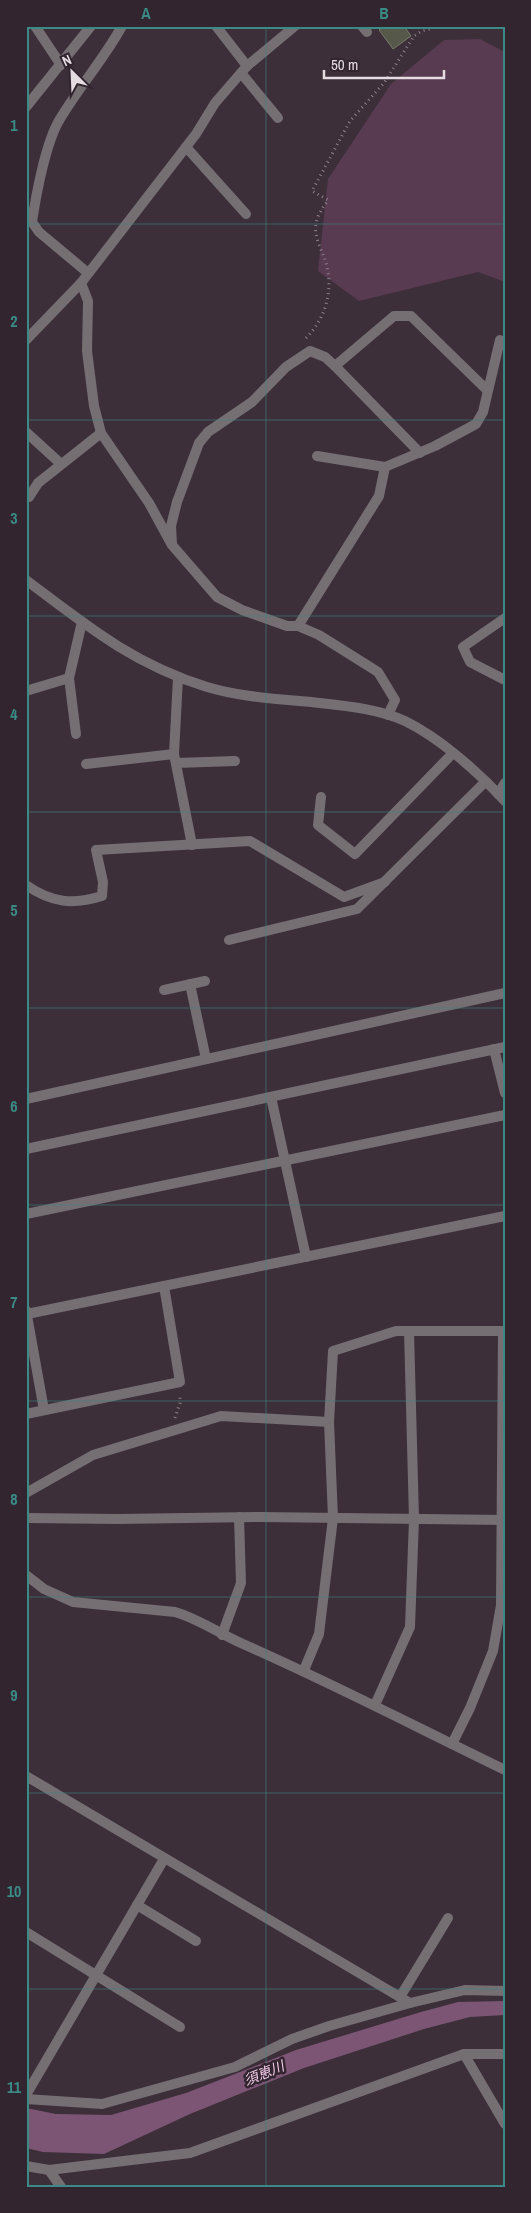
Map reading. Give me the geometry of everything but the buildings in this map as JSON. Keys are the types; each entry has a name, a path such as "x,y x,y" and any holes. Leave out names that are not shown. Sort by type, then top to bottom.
{"street":[{"path":"35,26 61,65"},
{"path":"26,107 91,26"},
{"path":"88,273 38,232 32,222 56,126 108,51 122,26"},
{"path":"216,26 278,118"},
{"path":"26,340 81,283 186,148 215,103 244,69 295,26"},
{"path":"186,148 246,214"},
{"path":"81,283 88,301 87,351 94,406 101,433 149,503 172,545 217,597 242,610 287,626 298,626 319,635 378,672 395,700 388,715"},
{"path":"335,366 394,316 411,316 487,390"},
{"path":"317,456 385,466 420,453 476,424 482,412 500,340"},
{"path":"172,545 172,526 177,502 200,443 208,432 252,402 286,368 310,351 325,357 335,366 420,453"},
{"path":"26,432 61,464"},
{"path":"29,497 38,483 101,433"},
{"path":"298,626 379,496 385,466"},
{"path":"26,580 125,652 178,677 234,694 363,709 404,720 453,753 502,797 505,783"},
{"path":"505,618 463,647 470,662 505,680"},
{"path":"76,734 69,678 82,622"},
{"path":"178,677 175,758 192,845"},
{"path":"26,691 69,678"},
{"path":"321,797 318,825 355,854 453,753"},
{"path":"86,764 175,758 235,760"},
{"path":"229,940 357,909 485,782"},
{"path":"26,886 39,894 52,898 72,903 85,902 102,896 103,882 96,850 250,841 344,897 385,882"},
{"path":"164,990 205,981"},
{"path":"190,984 206,1059"},
{"path":"26,1099 505,993"},
{"path":"26,1149 499,1048 505,1093"},
{"path":"271,1097 306,1257"},
{"path":"26,1214 505,1115"},
{"path":"44,1410 27,1312 505,1216"},
{"path":"26,1414 180,1382 164,1286"},
{"path":"304,1670 319,1634 333,1518 329,1422 333,1351 396,1331 504,1331 502,1605 493,1651 470,1708 452,1744"},
{"path":"375,1705 410,1627 414,1519 409,1331"},
{"path":"26,1493 93,1455 221,1416 329,1422"},
{"path":"26,1518 239,1517 503,1520"},
{"path":"222,1635 241,1583 239,1517"},
{"path":"26,1575 44,1589 73,1602 175,1612 190,1616 222,1635 304,1670 505,1770"},
{"path":"26,1776 410,2003"},
{"path":"26,2095 164,1859"},
{"path":"137,1905 196,1941"},
{"path":"400,1997 448,1918"},
{"path":"26,1932 180,2027"},
{"path":"26,2099 102,2104 235,2067 292,2039 329,2026 410,2003 465,1990 505,1991"},
{"path":"464,2054 505,2124"},
{"path":"26,2166 49,2170 190,2153 464,2054 505,2054"},
{"path":"49,2170 61,2187"}],"path":[{"path":"304,340 317,327 322,318 329,288 328,271 318,240 316,225 319,214 328,200 312,191 322,176 339,138 350,121 384,83 414,36 422,30 430,29 429,26"},
{"path":"173,1431 172,1427 180,1403 180,1382"}],"shaded area":[{"path":"480,39 505,52 505,282 478,272 359,301 318,271 328,179 391,84 444,40"}],"water":[{"name":"須恵川","path":"505,2001 505,2015 470,2017 424,2029 304,2068 190,2114 104,2154 43,2152 26,2148 26,2108 56,2114 111,2115 186,2093 296,2050 421,2012 458,2002"}]}
